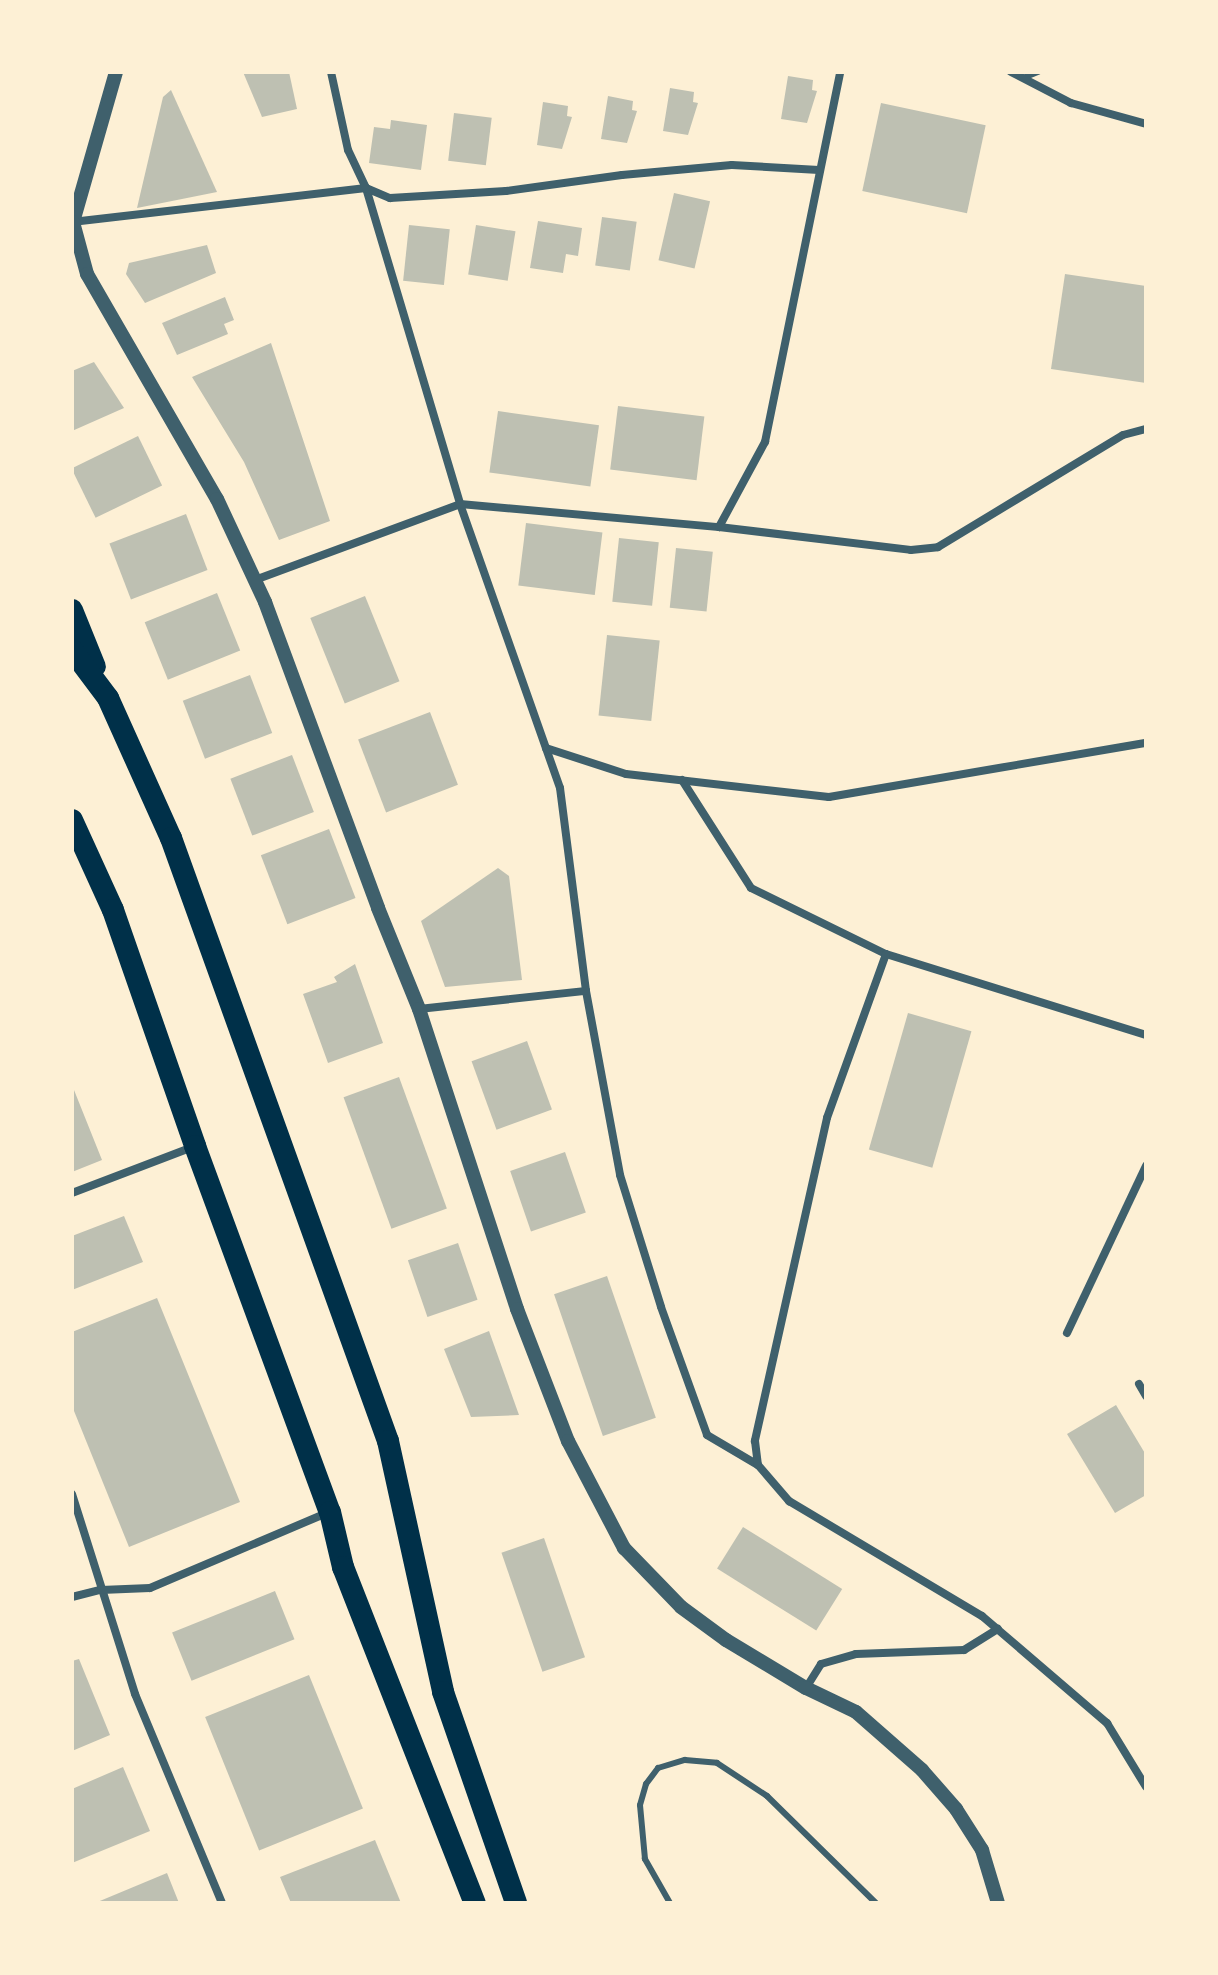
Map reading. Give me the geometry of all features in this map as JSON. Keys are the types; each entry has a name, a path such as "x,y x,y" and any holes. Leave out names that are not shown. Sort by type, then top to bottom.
{"highway":[{"path":"72,610 171,838 388,1441 443,1692 516,1903"},
{"path":"72,650 108,698"},
{"path":"72,820 113,910 195,1146 330,1512 343,1567 475,1903"}],"street":[{"path":"116,72 72,222 87,274 217,499 255,580 419,1009 523,1324 568,1441 624,1548 681,1607 726,1640 806,1688 856,1712 922,1770 956,1809 982,1850 998,1903"},
{"path":"331,72 348,150 366,188 460,504 560,788 586,991 620,1175 661,1307 707,1435 758,1465 789,1501 982,1616 1107,1723 1146,1787"},
{"path":"719,527 765,442 840,72"},
{"path":"1011,72 1071,103 1146,124"},
{"path":"72,222 172,213 366,188 390,198 506,191 622,175 732,165 819,170"},
{"path":"255,580 460,504 719,527 911,550 938,547 1123,435 1146,429"},
{"path":"546,748 626,774 829,797 1146,743"},
{"path":"682,780 751,888 886,954 1146,1035"},
{"path":"758,1465 755,1441 827,1118 886,954"},
{"path":"419,1009 586,991"},
{"path":"72,1193 195,1146"},
{"path":"1067,1333 1146,1166"},
{"path":"1139,1384 1146,1396"},
{"path":"72,1494 135,1694 222,1903"},
{"path":"72,1597 101,1590 150,1588 330,1512"},
{"path":"806,1688 821,1664 856,1654 964,1650 998,1629"}],"lane":[{"path":"1021,79 1038,72"},
{"path":"670,1903 645,1859 640,1805 646,1784 658,1768 685,1760 717,1763 767,1796 876,1903"}],"building":[{"path":"243,72 289,72 297,109 262,117"},
{"path":"788,76 813,80 812,90 817,91 807,123 781,119"},
{"path":"670,88 694,92 693,102 698,103 688,135 663,131"},
{"path":"171,90 217,192 137,208 163,97"},
{"path":"608,96 633,101 632,110 637,111 627,143 601,139"},
{"path":"543,102 568,106 567,116 572,117 562,149 537,145"},
{"path":"881,103 986,125 967,213 862,191"},
{"path":"454,113 492,118 486,165 448,161"},
{"path":"391,120 427,125 421,170 369,163 374,127 390,129"},
{"path":"674,193 710,201 695,269 658,260"},
{"path":"602,217 637,222 630,270 595,266"},
{"path":"538,221 582,228 578,256 566,254 563,273 530,268"},
{"path":"409,225 450,229 444,285 403,281"},
{"path":"476,225 516,231 508,281 468,274"},
{"path":"207,245 216,273 145,303 126,274 129,263"},
{"path":"1065,274 1146,286 1146,383 1051,369"},
{"path":"225,297 234,320 224,324 228,334 177,355 162,323"},
{"path":"271,343 330,521 279,540 244,462 192,377"},
{"path":"94,362 124,408 72,431 72,371"},
{"path":"618,406 704,417 697,480 610,470"},
{"path":"498,411 599,425 590,487 489,472"},
{"path":"138,436 162,485 96,518 72,468"},
{"path":"186,514 208,570 131,599 109,543"},
{"path":"526,523 602,532 595,595 518,586"},
{"path":"619,538 659,542 652,606 612,602"},
{"path":"676,548 713,552 707,612 670,608"},
{"path":"217,593 240,650 168,680 145,622"},
{"path":"365,596 399,681 345,703 310,618"},
{"path":"607,635 660,641 651,721 599,716"},
{"path":"250,675 272,733 205,759 183,701"},
{"path":"430,712 458,785 386,812 358,740"},
{"path":"292,755 314,812 252,836 230,779"},
{"path":"329,829 356,898 287,924 261,855"},
{"path":"498,868 509,876 522,980 445,987 421,921"},
{"path":"355,964 383,1043 328,1063 303,994 337,982 334,977"},
{"path":"908,1013 971,1031 932,1168 869,1149"},
{"path":"527,1041 552,1110 497,1130 472,1061"},
{"path":"399,1077 447,1209 391,1229 344,1097"},
{"path":"72,1085 102,1160 72,1172"},
{"path":"565,1152 586,1213 531,1231 510,1171"},
{"path":"124,1216 143,1262 72,1290 72,1236"},
{"path":"458,1243 478,1300 427,1317 408,1260"},
{"path":"607,1276 656,1418 603,1436 554,1294"},
{"path":"157,1298 240,1502 129,1547 72,1406 72,1332"},
{"path":"489,1331 519,1415 471,1417 444,1349"},
{"path":"1116,1405 1146,1455 1146,1495 1115,1513 1067,1434"},
{"path":"743,1527 842,1589 816,1631 717,1569"},
{"path":"544,1538 585,1657 542,1672 501,1553"},
{"path":"275,1591 294,1639 192,1681 172,1633"},
{"path":"79,1659 110,1735 72,1751 72,1661"},
{"path":"309,1675 363,1809 259,1850 205,1717"},
{"path":"123,1767 150,1831 72,1863 72,1789"},
{"path":"375,1840 401,1903 291,1903 280,1877"},
{"path":"167,1873 179,1903 95,1903"}]}
